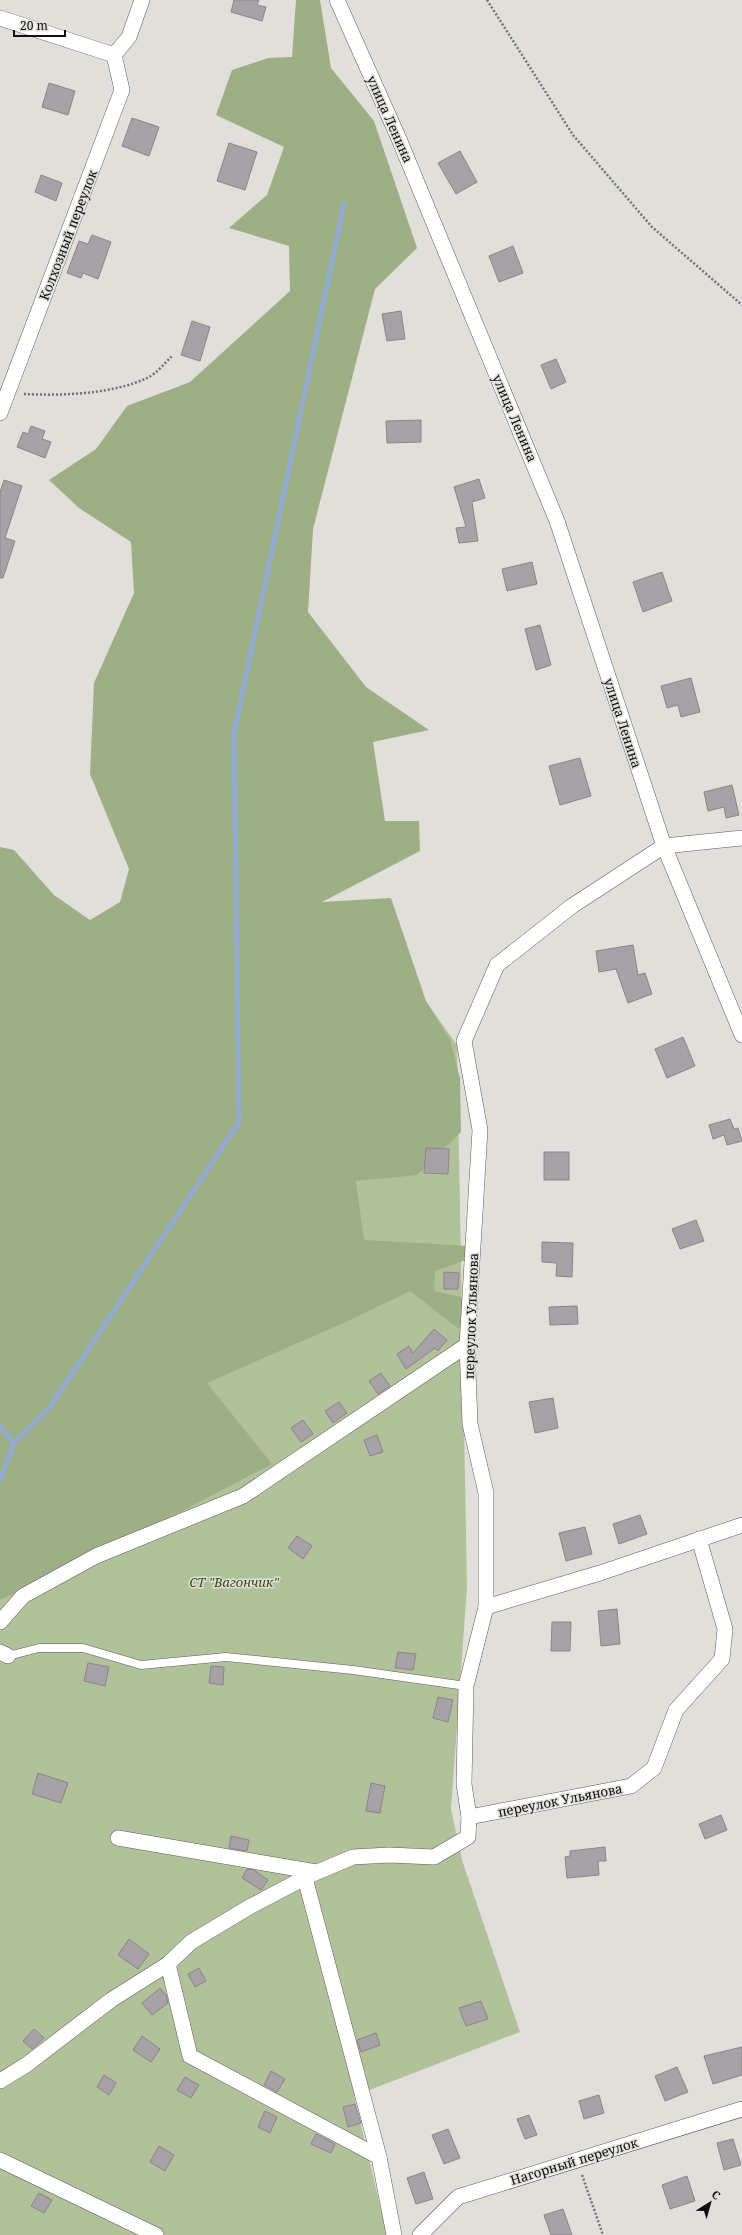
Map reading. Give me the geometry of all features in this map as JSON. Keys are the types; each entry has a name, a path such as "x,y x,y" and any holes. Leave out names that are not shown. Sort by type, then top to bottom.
{"street":[{"path":"0,18 114,55 129,37 142,0"},
{"name":"улица Ленина","path":"337,0 402,146 557,521 664,846 742,1035"},
{"name":"Колхозный переулок","path":"0,413 122,90 114,55"},
{"path":"664,846 742,838"},
{"name":"переулок Ульянова","path":"310,1875 353,1857 389,1855 434,1857 468,1837 469,1817 464,1784 466,1686 486,1607 486,1493 470,1424 467,1345 480,1130 464,1041 497,965 572,906 664,846"},
{"path":"0,1622 23,1596 96,1556 243,1496 467,1345"},
{"path":"486,1607 600,1573 742,1525"},
{"name":"переулок Ульянова","path":"469,1817 631,1786 654,1768 676,1710 722,1659 725,1629 699,1539"},
{"path":"118,1838 310,1875"},
{"path":"0,2081 26,2065 111,2000 168,1964 191,1942 251,1906 310,1875"},
{"path":"310,1875 379,2157 394,2235"},
{"path":"168,1964 190,2056 379,2157"},
{"name":"Нагорный переулок","path":"420,2235 458,2197 742,2109"},
{"path":"0,2160 156,2235"}],"lane":[{"path":"4,1654 39,1648 82,1648 141,1665 226,1657 353,1670 466,1686"}],"path":[{"path":"487,0 573,135 652,226 742,305"},
{"path":"8,393 45,395 117,389 148,378 172,356"},
{"path":"577,2161 603,2235"}],"green space":[{"path":"296,0 320,0 331,68 374,121 417,248 375,289 313,529 308,612 366,687 429,730 373,742 385,821 419,821 420,851 322,902 391,898 426,1001 450,1040 460,1078 461,1132 417,1175 356,1181 364,1240 469,1246 466,1260 435,1271 434,1291 466,1298 468,1336 410,1291 348,1321 207,1383 272,1464 96,1556 0,1600 0,847 14,850 54,895 90,920 120,902 129,869 90,774 94,683 134,593 131,542 79,508 49,480 96,449 127,406 190,382 290,291 289,246 229,228 267,195 284,147 216,115 232,70 268,58 292,57"},
{"name":"СТ \"Вагончик\"","path":"371,924 457,1045 467,1587 451,1809 462,1860 520,2032 354,2096 387,2235 0,2235 0,1323"}],"building":[{"path":"234,0 259,0 257,5 266,7 262,21 231,12"},
{"path":"49,83 75,91 68,115 42,107"},
{"path":"132,118 159,127 149,156 122,146"},
{"path":"229,143 257,152 245,190 217,181"},
{"path":"460,151 477,182 456,194 438,163"},
{"path":"41,175 62,183 56,201 35,192"},
{"path":"92,235 111,242 98,279 83,273 81,278 67,273 79,241 88,244"},
{"path":"513,246 523,273 499,282 489,256"},
{"path":"401,311 405,339 387,341 382,314"},
{"path":"192,321 210,327 200,361 181,355"},
{"path":"556,359 566,382 551,389 541,365"},
{"path":"421,420 421,442 387,443 386,421"},
{"path":"31,426 45,431 42,439 51,442 45,458 17,447 23,432 28,434"},
{"path":"479,479 485,498 472,502 478,541 459,543 456,528 466,527 454,487"},
{"path":"4,480 22,486 5,538 15,541 3,578 0,578 0,492"},
{"path":"532,562 537,584 507,591 502,569"},
{"path":"662,572 672,601 643,612 633,582"},
{"path":"540,625 551,665 536,670 525,629"},
{"path":"691,678 700,712 681,717 678,705 667,708 661,686"},
{"path":"580,758 591,796 560,805 549,766"},
{"path":"732,785 739,815 726,818 724,807 708,811 704,792"},
{"path":"633,945 638,975 645,973 652,994 628,1003 616,969 599,972 596,951"},
{"path":"683,1037 695,1066 667,1078 655,1049"},
{"path":"730,1119 734,1129 738,1128 742,1141 727,1145 724,1135 713,1139 709,1125"},
{"path":"426,1148 449,1149 448,1174 424,1173"},
{"path":"544,1152 569,1152 569,1180 544,1180"},
{"path":"696,1220 704,1241 680,1249 672,1229"},
{"path":"542,1242 573,1243 572,1277 556,1276 557,1263 542,1262"},
{"path":"444,1272 459,1273 458,1289 444,1289"},
{"path":"577,1306 578,1324 550,1325 549,1307"},
{"path":"434,1329 447,1340 438,1351 435,1348 406,1369 397,1354 409,1346 413,1353"},
{"path":"381,1373 390,1386 378,1394 369,1381"},
{"path":"553,1398 558,1428 535,1433 529,1402"},
{"path":"339,1402 347,1413 333,1423 325,1411"},
{"path":"303,1420 313,1434 301,1442 291,1428"},
{"path":"377,1435 383,1452 370,1456 364,1440"},
{"path":"640,1515 647,1534 619,1544 613,1524"},
{"path":"585,1527 592,1554 566,1561 559,1533"},
{"path":"297,1536 312,1546 303,1559 288,1548"},
{"path":"617,1609 620,1644 601,1646 598,1611"},
{"path":"552,1622 571,1622 570,1651 551,1651"},
{"path":"398,1652 416,1654 413,1670 395,1668"},
{"path":"88,1663 109,1667 105,1686 84,1681"},
{"path":"211,1666 224,1667 223,1685 209,1683"},
{"path":"438,1697 453,1700 448,1722 433,1718"},
{"path":"38,1773 68,1783 61,1803 32,1794"},
{"path":"371,1783 385,1786 380,1813 366,1811"},
{"path":"721,1815 727,1830 705,1839 699,1824"},
{"path":"231,1836 249,1840 247,1851 229,1848"},
{"path":"605,1847 606,1861 598,1861 599,1875 567,1878 565,1857 570,1856 570,1851"},
{"path":"247,1869 254,1870 268,1880 261,1890 242,1878"},
{"path":"129,1939 149,1954 138,1969 118,1955"},
{"path":"199,1968 206,1981 195,1987 188,1974"},
{"path":"160,1988 166,1995 168,2003 152,2015 142,2003"},
{"path":"481,2001 488,2019 466,2026 459,2008"},
{"path":"34,2029 44,2038 32,2049 23,2041"},
{"path":"376,2033 380,2045 361,2052 357,2040"},
{"path":"142,2036 160,2049 151,2062 133,2050"},
{"path":"742,2047 742,2075 713,2084 704,2056"},
{"path":"677,2067 688,2092 665,2101 655,2076"},
{"path":"271,2071 285,2079 277,2092 264,2085"},
{"path":"104,2075 116,2083 109,2095 97,2087"},
{"path":"185,2077 199,2085 191,2098 177,2090"},
{"path":"599,2095 604,2113 584,2119 579,2101"},
{"path":"355,2104 361,2123 348,2127 343,2107"},
{"path":"265,2111 277,2117 270,2133 258,2127"},
{"path":"529,2115 537,2135 525,2139 517,2119"},
{"path":"448,2129 460,2158 444,2164 432,2135"},
{"path":"316,2134 335,2144 331,2153 311,2144"},
{"path":"733,2139 741,2165 724,2170 717,2143"},
{"path":"159,2146 174,2155 165,2171 150,2162"},
{"path":"424,2172 433,2199 416,2204 407,2178"},
{"path":"687,2176 695,2201 670,2209 662,2185"},
{"path":"39,2193 52,2200 44,2213 31,2206"},
{"path":"563,2209 572,2235 551,2235 544,2215"}],"waterway":[{"path":"0,1480 14,1443 50,1407 239,1122 234,733 344,204"},
{"path":"0,1426 14,1443"}]}
